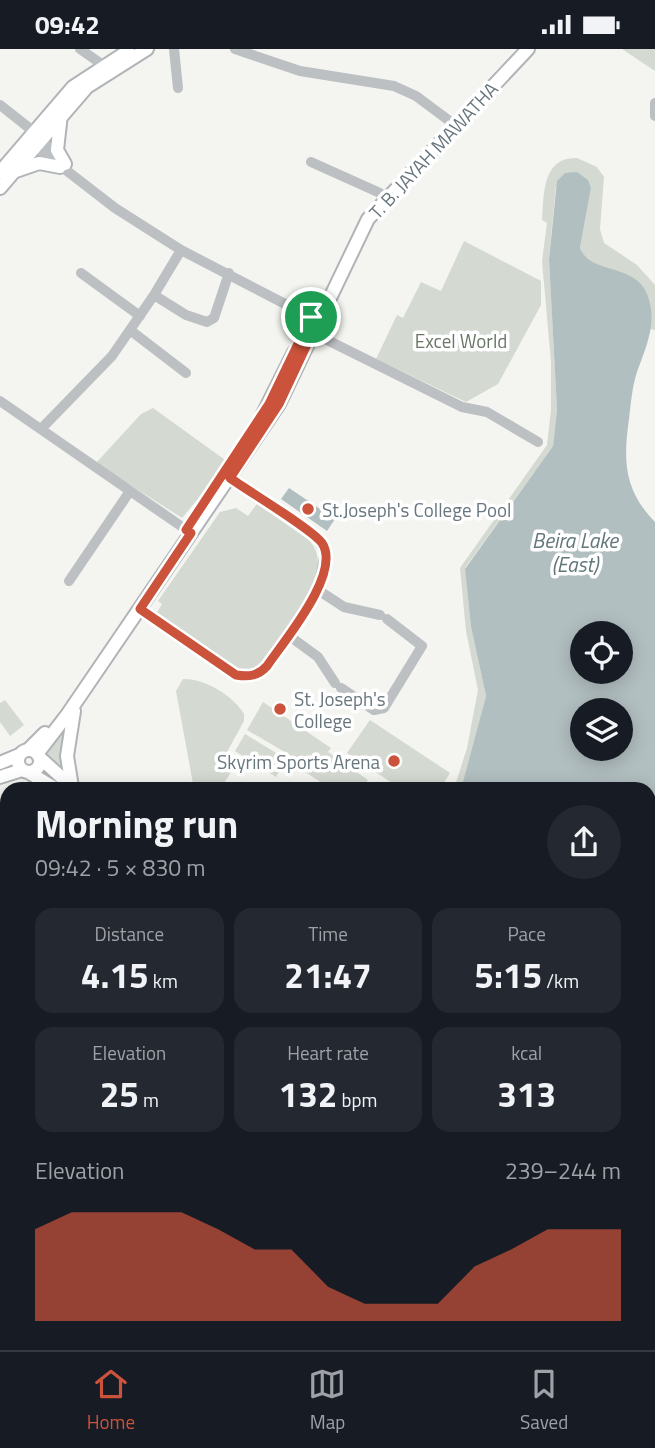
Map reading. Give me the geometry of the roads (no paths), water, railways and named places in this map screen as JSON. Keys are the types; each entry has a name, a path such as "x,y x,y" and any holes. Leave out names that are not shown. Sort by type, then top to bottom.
{"main road":[{"path":"34,139 73,87 131,49"},
{"path":"0,188 5,167 87,87 147,49"},
{"name":"T. B. JAYAH MAWATHA","path":"0,763 31,754 77,700 140,609 269,404 368,219 518,49"},
{"name":"T. B. JAYAH MAWATHA","path":"31,754 230,478 279,404 356,226 380,194 527,49"},
{"path":"5,167 39,163 62,166 57,150 61,114"},
{"path":"72,782 67,739 77,700"},
{"path":"31,754 18,763 25,771 45,782"},
{"path":"0,777 36,769 31,754"},
{"path":"31,754 66,782"}],"street":[{"path":"80,49 103,65"},
{"path":"174,49 178,87"},
{"path":"234,49 300,71 394,86 416,96 452,123"},
{"path":"655,103 655,116"},
{"path":"0,105 79,180 115,208 181,250 229,273 312,325 462,407 487,412 538,442"},
{"path":"311,162 380,194"},
{"path":"41,429 112,356 155,295 181,250"},
{"path":"81,273 140,316"},
{"path":"155,295 186,315 208,322 214,318 229,273"},
{"path":"130,330 186,373"},
{"path":"0,401 189,532"},
{"path":"140,609 236,675 246,677 262,671 288,635 318,590 326,560 322,544 230,478"},
{"path":"69,582 130,491"},
{"path":"288,635 318,657 338,686 374,710 384,708 422,646 384,617 344,607 318,590"}],"water":[{"name":"Beira Lake (East)","path":"577,172 588,180 591,188 580,248 596,263 629,275 639,282 647,293 651,309 650,333 633,389 626,462 637,498 655,522 655,782 463,782 486,696 471,627 465,569 553,446 557,410 549,259 557,181 565,173"},
{"name":"St.Joseph's College Pool","path":"289,488 335,519 327,531 281,499"}],"place":[{"name":"St.Joseph's College Pool","path":"308,509"},
{"name":"St. Joseph's College","path":"280,709"},
{"name":"Skyrim Sports Arena","path":"394,761"}],"park label":[{"name":"Excel World","path":"461,340"}]}
